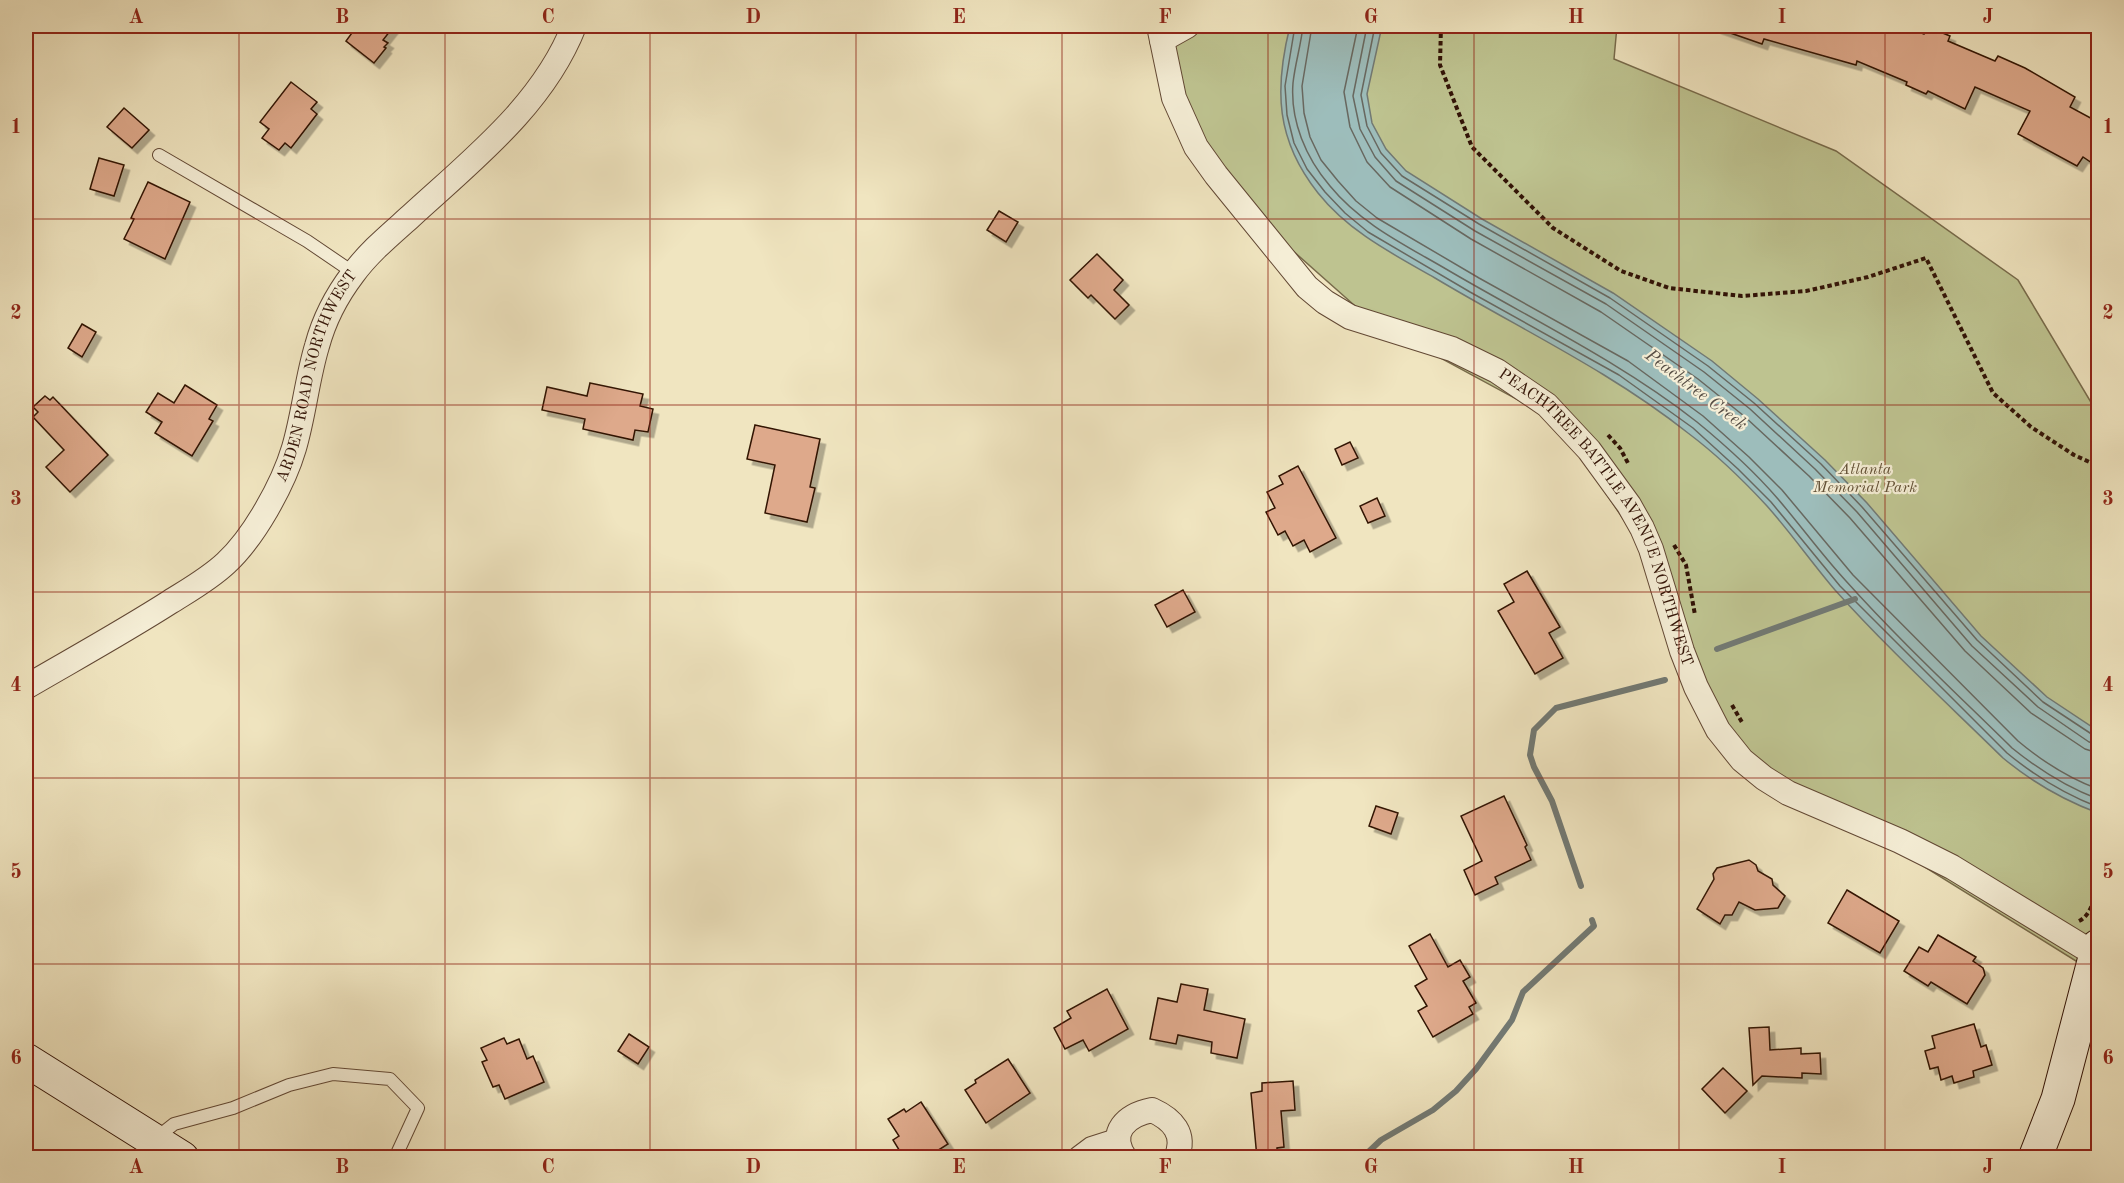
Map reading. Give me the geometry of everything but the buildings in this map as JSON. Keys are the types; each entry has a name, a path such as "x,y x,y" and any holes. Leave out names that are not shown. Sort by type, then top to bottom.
{"main road":[{"path":"2036,1158 2058,1099 2098,952"},
{"path":"26,1060 182,1158"}],"street":[{"name":"ARDEN ROAD NORTHWEST","path":"26,687 202,581 226,563 245,542 261,518 290,461 317,346 336,300 354,273 378,246 489,145 533,97 553,69 574,26"},
{"path":"1160,33 1187,26"},
{"name":"PEACHTREE BATTLE AVENUE NORTHWEST","path":"1160,33 1174,98 1196,147 1307,287 1325,302 1350,317 1452,350 1497,371 1547,405 1589,450 1629,505 1642,528 1696,687 1718,730 1742,760 1764,778 1788,793 1900,841 1952,867 2098,952"},
{"path":"1080,1158 1092,1149 1121,1149 1120,1130 1132,1116 1152,1110 1165,1116 1178,1130 1180,1148 1176,1158"}],"lane":[{"path":"159,155 307,241 354,273"},
{"path":"154,1140 174,1124 233,1108 289,1085 333,1074 390,1079 418,1108 395,1158"}],"path":[{"path":"1442,26 1440,65 1472,147 1553,228 1621,271 1669,288 1742,296 1806,291 1868,277 1926,258 1993,393 2031,427 2074,455 2098,466"},
{"path":"2096,888 2098,880"}],"green space":[{"name":"Atlanta Memorial Park","path":"1192,26 1617,26 1614,59 1836,151 2018,280 2098,414 2098,914 2084,966 1738,751 1630,529 1557,421 1372,321 1203,171 1173,43"}],"water":[{"name":"Peachtree Creek","path":"1290,26 1382,26 1367,94 1372,123 1386,149 1406,171 1482,219 1613,293 1712,361 1825,460 1867,503 1981,636 2047,697 2098,731 2098,813 2048,790 2003,758 1876,633 1835,590 1767,506 1698,441 1628,390 1596,370 1372,241 1330,207 1304,173 1286,134 1281,93 1285,49"}],"waterway":[{"path":"1717,649 1855,599"},
{"path":"1581,886 1552,801 1530,755 1534,730 1556,708 1665,680"},
{"path":"1362,1158 1381,1140 1433,1110 1456,1091 1476,1069 1512,1020 1523,992 1594,926 1592,920"}]}
